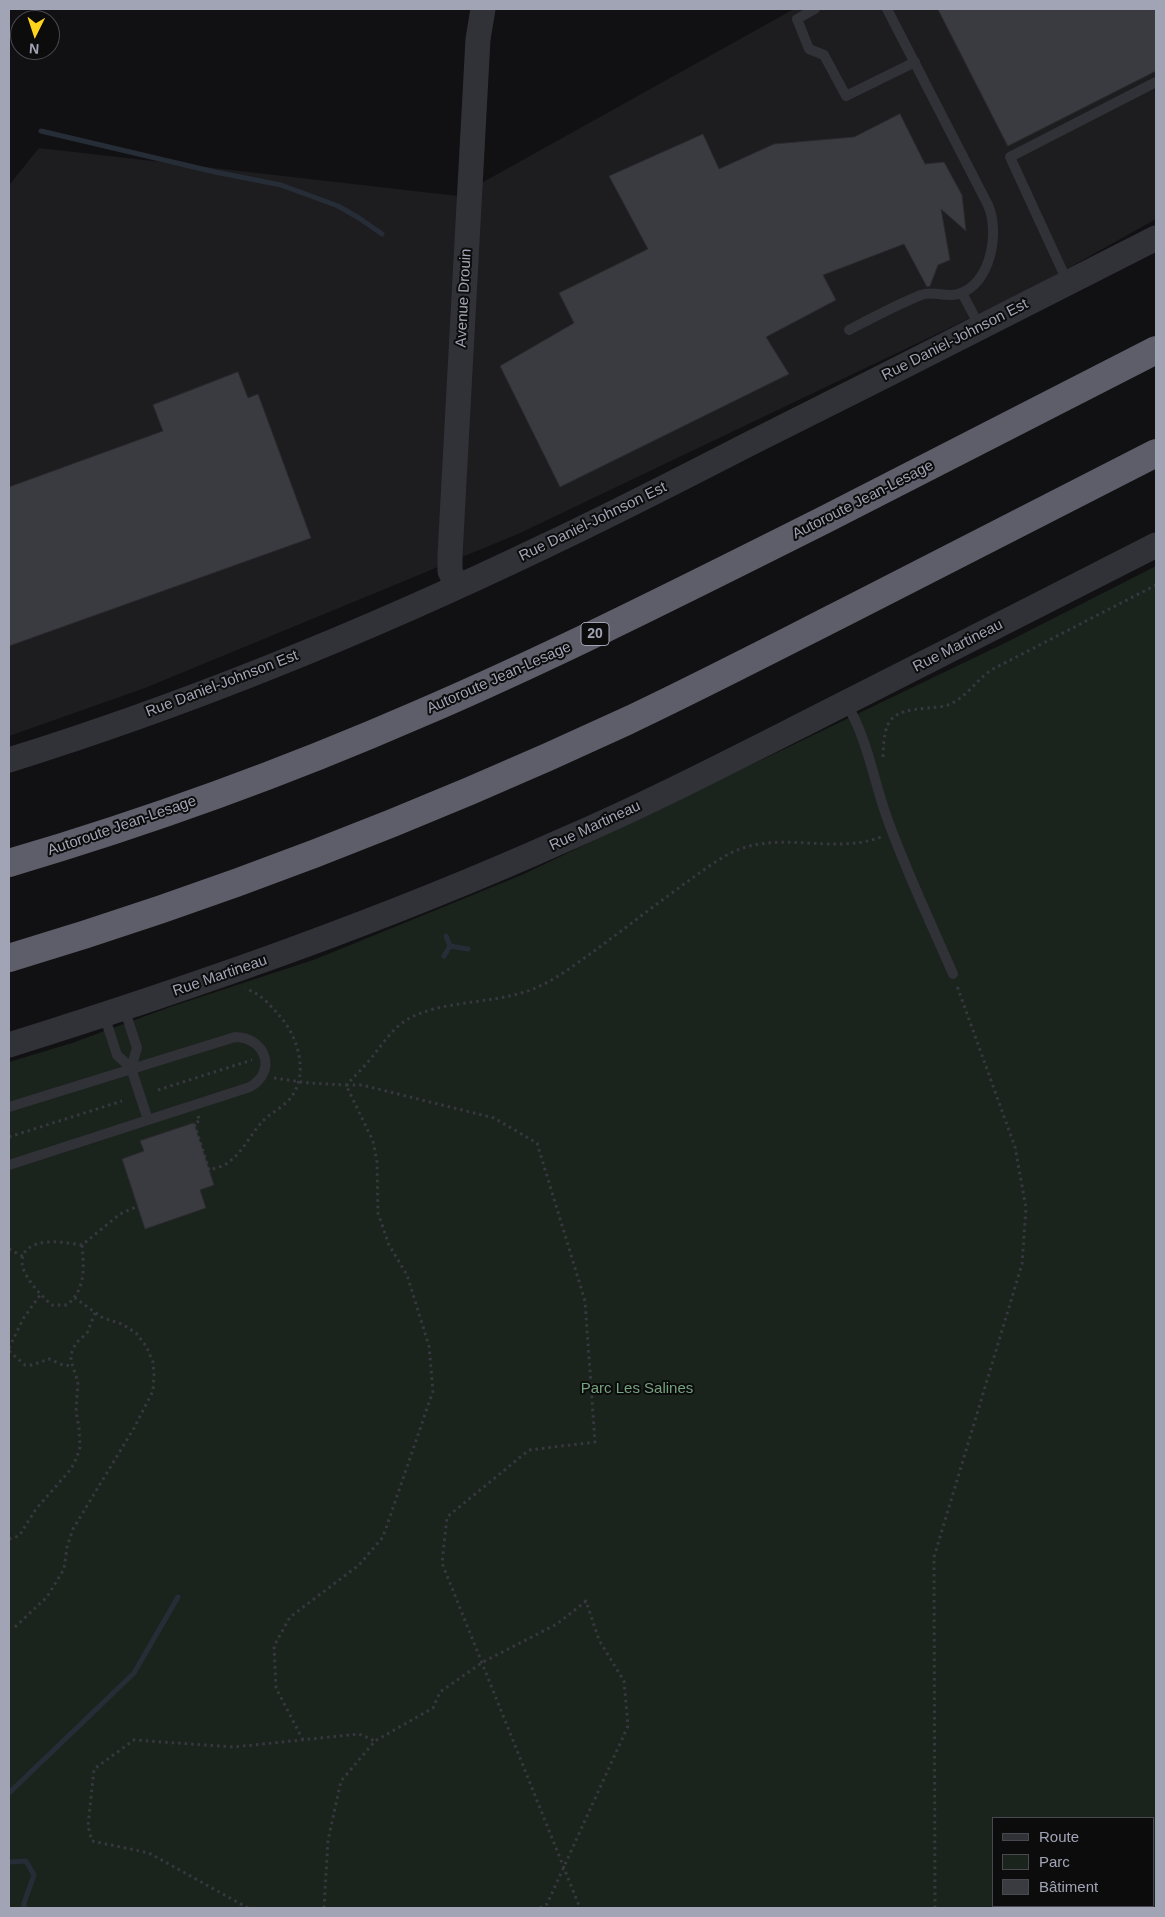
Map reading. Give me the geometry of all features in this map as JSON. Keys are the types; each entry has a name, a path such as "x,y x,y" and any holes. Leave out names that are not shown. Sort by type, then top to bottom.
{"highway":[{"name":"Autoroute Jean-Lesage","path":"9,863 126,826 240,785 352,742 470,692 633,616 1156,350"},
{"path":"9,958 132,920 229,886 371,831 487,783 715,678 1156,453"}],"street":[{"name":"Avenue Drouin","path":"457,587 450,571 450,555 477,49 483,9"},
{"name":"Rue Daniel-Johnson Est","path":"9,760 231,682 457,587 607,516 1156,238"},
{"name":"Rue Martineau","path":"9,1045 114,1012 287,953 488,873 628,811 846,703 1156,545"}],"lane":[{"path":"815,9 797,19 809,49 824,55 846,96 915,62"},
{"path":"849,330 924,294 953,295 962,293 979,278 988,260 993,237 992,216 988,205 887,9"},
{"path":"1068,283 1010,156 1156,82"},
{"path":"962,293 980,328"},
{"path":"846,703 856,722 896,841 953,974"},
{"path":"114,1012 137,1048 130,1068"},
{"path":"114,1012 117,1055 130,1068 148,1120"},
{"path":"9,1107 235,1037 248,1038 258,1045 264,1056 264,1075 257,1083 9,1165"}],"path":[{"path":"883,760 886,728 891,718 906,710 951,704 993,669 1156,585"},
{"path":"346,1085 394,1030 405,1021 422,1012 504,997 540,986 588,955 704,870 737,850 779,842 830,845 857,844 886,836"},
{"path":"935,1908 934,1557 1022,1264 1026,1208 1015,1146 953,974"},
{"path":"200,1122 194,1123 210,1170 230,1161 263,1121 289,1100 298,1082 299,1055 295,1039 289,1027 262,998 251,991 240,988"},
{"path":"158,1090 256,1059"},
{"path":"272,1078 298,1082 362,1085 494,1118 537,1143 585,1301 595,1442 529,1450 447,1518 442,1563 580,1908"},
{"path":"303,1740 276,1688 274,1646 290,1617 359,1565 383,1537 432,1391 429,1346 407,1275 389,1244 378,1213 377,1162 373,1141 346,1085"},
{"path":"9,1137 122,1101"},
{"path":"82,1245 84,1272 75,1298 67,1305 52,1305 31,1285 24,1272 22,1262 25,1252 34,1245 51,1242 82,1245 120,1214 138,1206"},
{"path":"9,1249 24,1256"},
{"path":"40,1295 23,1319 9,1349 25,1365 32,1365 50,1359 63,1365 73,1366"},
{"path":"15,1627 47,1596 64,1569 67,1547 73,1529 134,1428 153,1391 153,1362 146,1346 136,1333 95,1313 75,1298"},
{"path":"9,1539 20,1536 36,1509 71,1469 77,1457 80,1447 76,1411 78,1382 71,1361 71,1354 76,1343 88,1333 95,1313"},
{"path":"324,1908 328,1840 341,1781 375,1741 433,1708 440,1692 483,1662 557,1624 586,1601 599,1640 624,1680 628,1726 547,1904 540,1908"},
{"path":"248,1908 149,1853 92,1841 88,1826 94,1769 134,1740 234,1747 359,1734 375,1741"}],"shaded area":[{"path":"794,9 1156,9 1156,219 1031,289 518,534 145,688 9,736 9,185 39,148 458,196"}],"green space":[{"name":"Parc Les Salines","path":"1156,566 1156,1908 9,1908 9,1062 72,1043 170,1007 316,959 524,874 1007,642"}],"building":[{"path":"938,9 1156,9 1156,71 1008,146"},
{"path":"900,114 925,164 944,162 962,195 966,231 941,209 950,260 938,265 930,286 927,287 904,244 823,275 836,300 766,337 789,374 560,487 500,366 574,323 559,293 648,249 609,176 703,134 719,169 774,144 854,137"},
{"path":"238,372 248,398 258,394 311,538 9,646 9,487 163,431 153,405"},
{"path":"194,1123 214,1185 200,1190 206,1208 145,1229 122,1159 144,1151 140,1141"}],"waterway":[{"path":"41,131 215,172 281,185 338,206 382,234"},
{"path":"446,936 450,946"},
{"path":"444,956 450,946 468,949"},
{"path":"9,1793 134,1673 178,1597"},
{"path":"9,1862 26,1861 34,1875 24,1908"}]}
